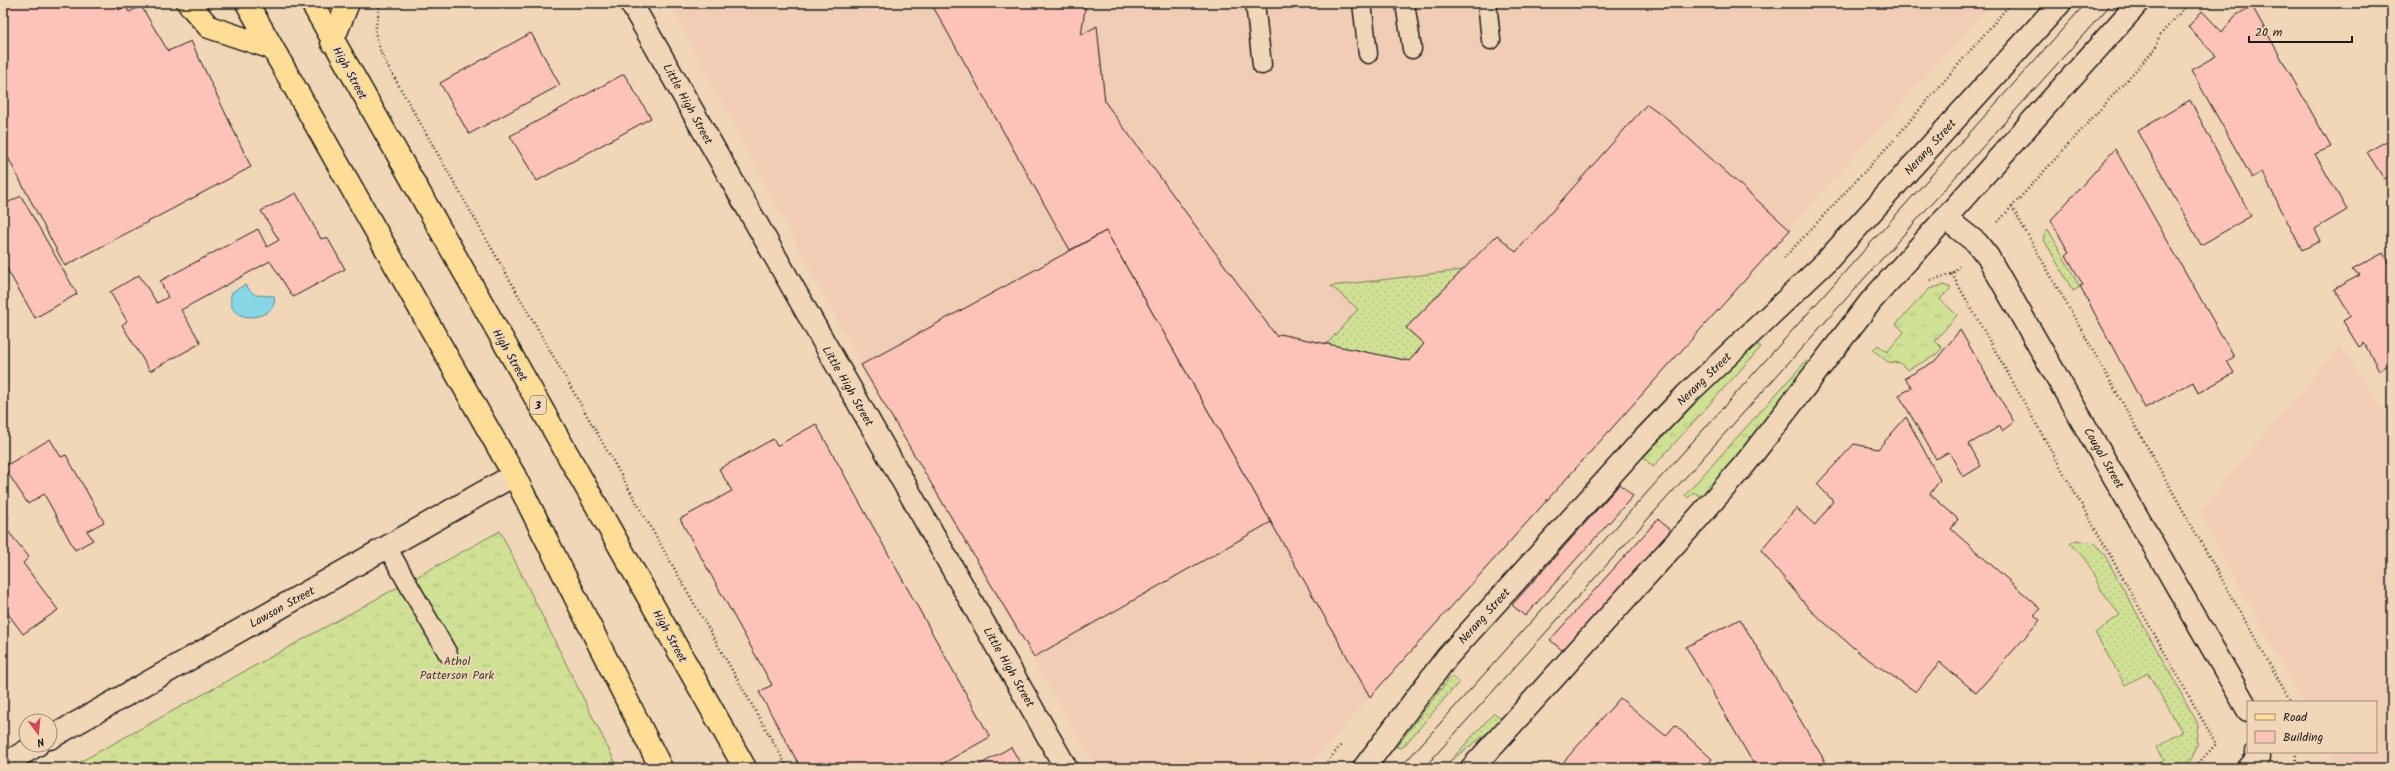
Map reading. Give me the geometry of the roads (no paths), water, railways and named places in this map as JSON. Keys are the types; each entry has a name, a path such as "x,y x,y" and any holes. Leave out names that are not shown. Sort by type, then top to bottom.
{"main road":[{"path":"188,3 209,27 272,48"},
{"path":"247,3 514,475 661,768"},
{"name":"High Street","path":"312,3 332,42 744,768"},
{"path":"332,42 348,3"}],"street":[{"name":"Little High Street","path":"631,3 1066,768"},
{"name":"Nerang Street","path":"1364,768 1447,657 1633,451 1686,395 1825,263 2060,3"},
{"path":"1472,768 1745,464 1871,301 2138,3"},
{"name":"Cougal Street","path":"1945,218 1977,243 1988,257 2247,708"},
{"name":"Lawson Street","path":"58,733 514,475"},
{"path":"3,764 23,753"},
{"path":"2249,768 2258,758 2257,753"}],"lane":[{"path":"1362,3 1368,54"},
{"path":"1405,3 1412,49"},
{"path":"1487,3 1492,40"},
{"path":"1253,7 1262,65"},
{"path":"387,547 448,654"}],"water":[{"path":"245,285 255,295 274,296 274,304 269,311 252,317 242,316 235,311 231,304 232,292"}],"tram line":[{"path":"1400,768 2086,3"},
{"path":"1424,768 2112,3"}],"park label":[{"name":"Athol Patterson Park","path":"457,668"}]}
